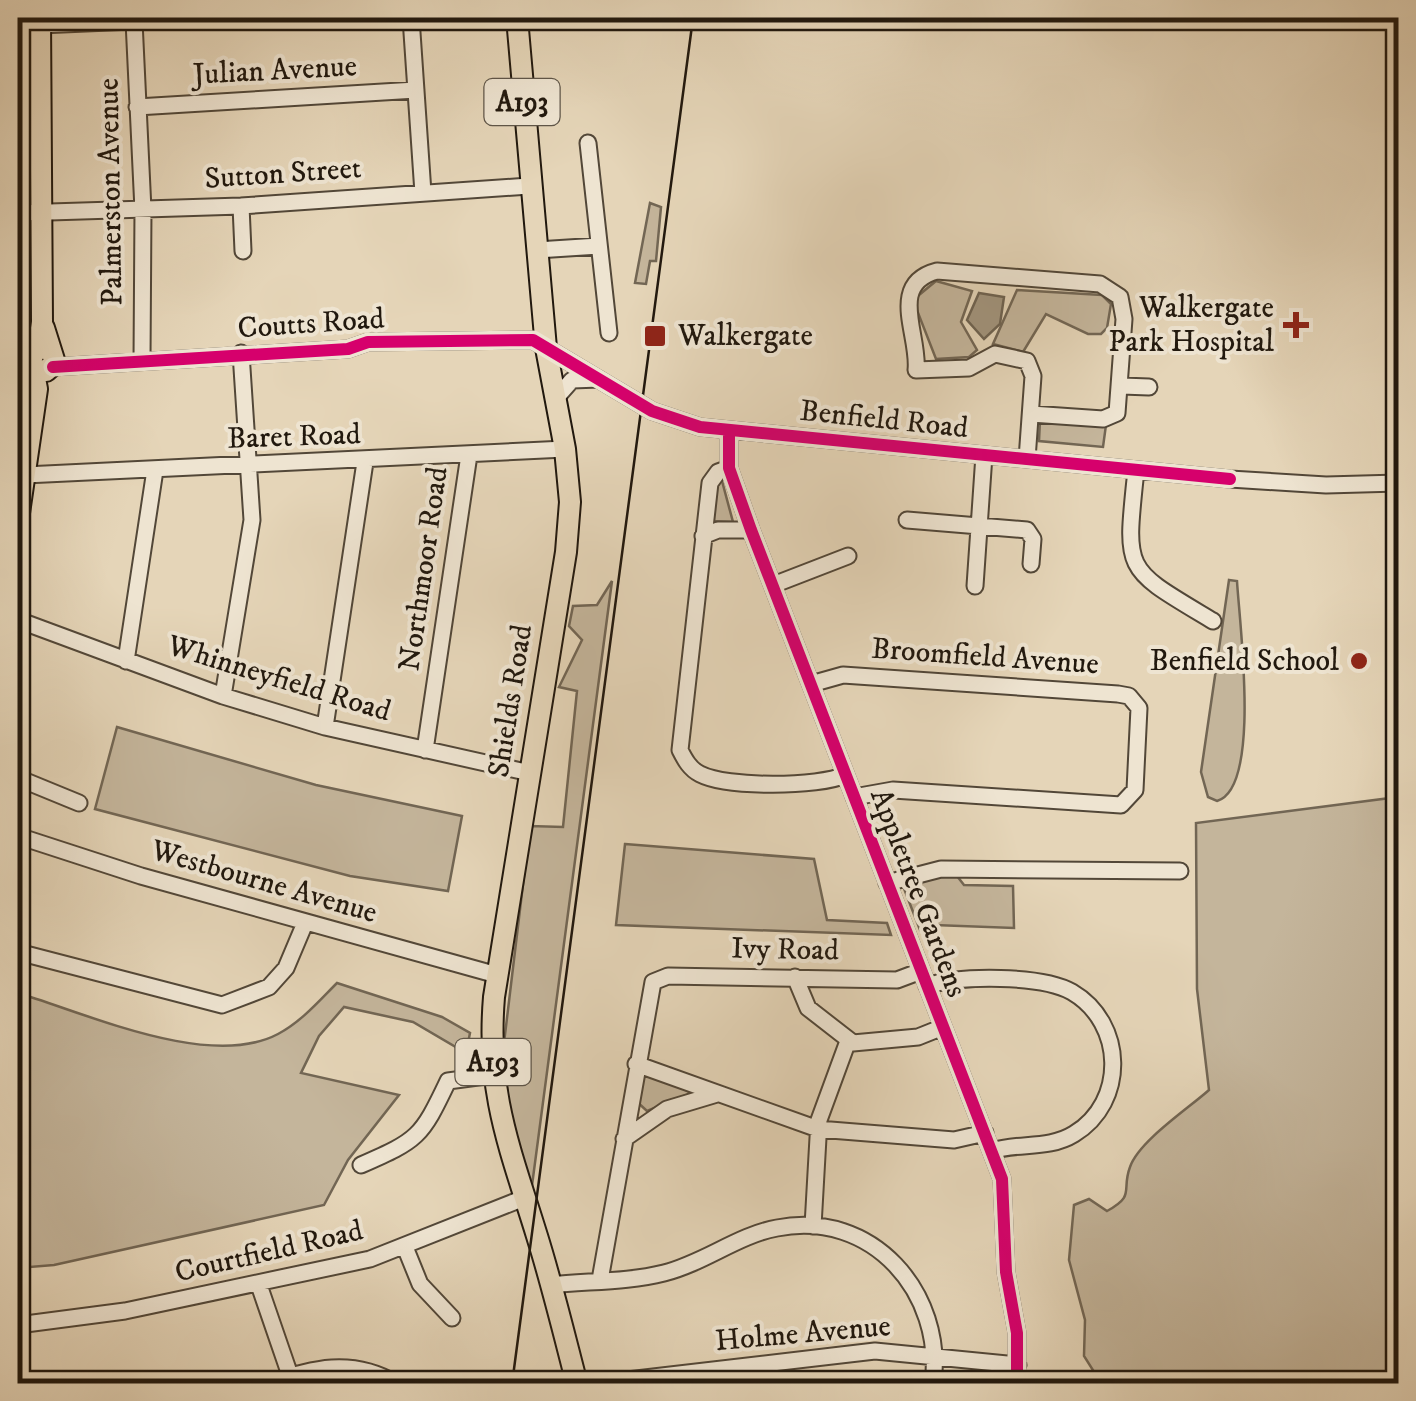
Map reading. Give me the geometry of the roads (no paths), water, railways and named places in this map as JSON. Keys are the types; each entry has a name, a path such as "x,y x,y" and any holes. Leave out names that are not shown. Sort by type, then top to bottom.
{"main road":[{"name":"Shields Road","path":"517,18 537,250 570,502 566,552 497,975 493,1075 502,1129 577,1384"},
{"path":"18,508 41,361 40,21"}],"street":[{"path":"40,21 202,18"},
{"path":"412,18 424,193"},
{"name":"Palmerston Avenue","path":"134,22 142,210 142,360"},
{"name":"Julian Avenue","path":"137,107 416,90"},
{"path":"588,144 609,333"},
{"name":"Sutton Street","path":"18,213 241,206 530,186"},
{"path":"241,206 243,251"},
{"path":"537,250 600,246"},
{"path":"1028,459 1033,376 1022,359 995,354 969,368 916,370 918,347 907,301 912,288 926,275 942,271 1109,288 1120,297 1124,312 1119,409 1111,418 1031,414"},
{"name":"Coutts Road","path":"41,361 142,360 348,349 368,342 522,338 550,348"},
{"name":"Benfield Road","path":"550,348 662,416 729,430 1311,484 1398,483"},
{"path":"223,696 252,520 241,354"},
{"path":"557,398 572,380 599,379"},
{"path":"1122,386 1149,386"},
{"name":"Appletree Gardens","path":"729,430 729,468 751,530 1005,1191 1005,1257 1016,1320 1017,1384"},
{"name":"Baret Road","path":"25,475 365,462 565,449"},
{"path":"975,586 984,455"},
{"name":"Northmoor Road","path":"424,750 469,456"},
{"path":"325,727 365,462"},
{"path":"729,468 712,479 703,536 678,736 685,761 712,778 818,784 845,775"},
{"path":"126,661 155,470"},
{"path":"1136,470 1129,544 1133,563 1203,620"},
{"path":"907,520 1028,530 1033,539 1031,564"},
{"path":"703,536 718,530 751,530"},
{"path":"773,585 848,556"},
{"name":"Whinneyfield Road","path":"18,620 223,696 325,727 530,773"},
{"name":"Broomfield Avenue","path":"811,684 843,675 1122,694 1139,708 1135,790 1120,805 892,790 854,797"},
{"path":"18,778 79,804"},
{"name":"Westbourne Avenue","path":"18,836 497,975"},
{"path":"887,883 942,869 1088,879 1180,871"},
{"path":"18,952 222,1005 269,987 286,968 305,922"},
{"name":"Ivy Road","path":"636,1064 650,987 668,976 1051,984 1088,1004 1107,1031 1113,1050 1112,1079 1093,1118 1056,1142 992,1151"},
{"path":"795,977 804,1002 848,1040 877,1044 943,1028"},
{"path":"814,1226 818,1129 848,1040"},
{"path":"600,1280 636,1064 818,1129 954,1140 984,1133"},
{"path":"361,1165 410,1144 425,1129 448,1081 493,1075"},
{"path":"624,1139 667,1109 718,1094"},
{"name":"Courtfield Road","path":"18,1325 259,1285 405,1247 524,1198"},
{"path":"551,1286 665,1272 774,1228 814,1226 862,1239 900,1267 925,1305 935,1354 933,1384"},
{"path":"405,1247 420,1284 452,1318"},
{"path":"259,1285 292,1379"},
{"name":"Holme Avenue","path":"593,1384 858,1352 935,1354 1018,1366"},
{"path":"265,1384 341,1365 369,1370 398,1384"}],"tram line":[{"path":"512,1384 693,18"}],"place":[{"name":"Walkergate Park Hospital","path":"1296,325"},
{"name":"Walkergate","path":"655,336"},
{"name":"Benfield School","path":"1359,661"}]}
